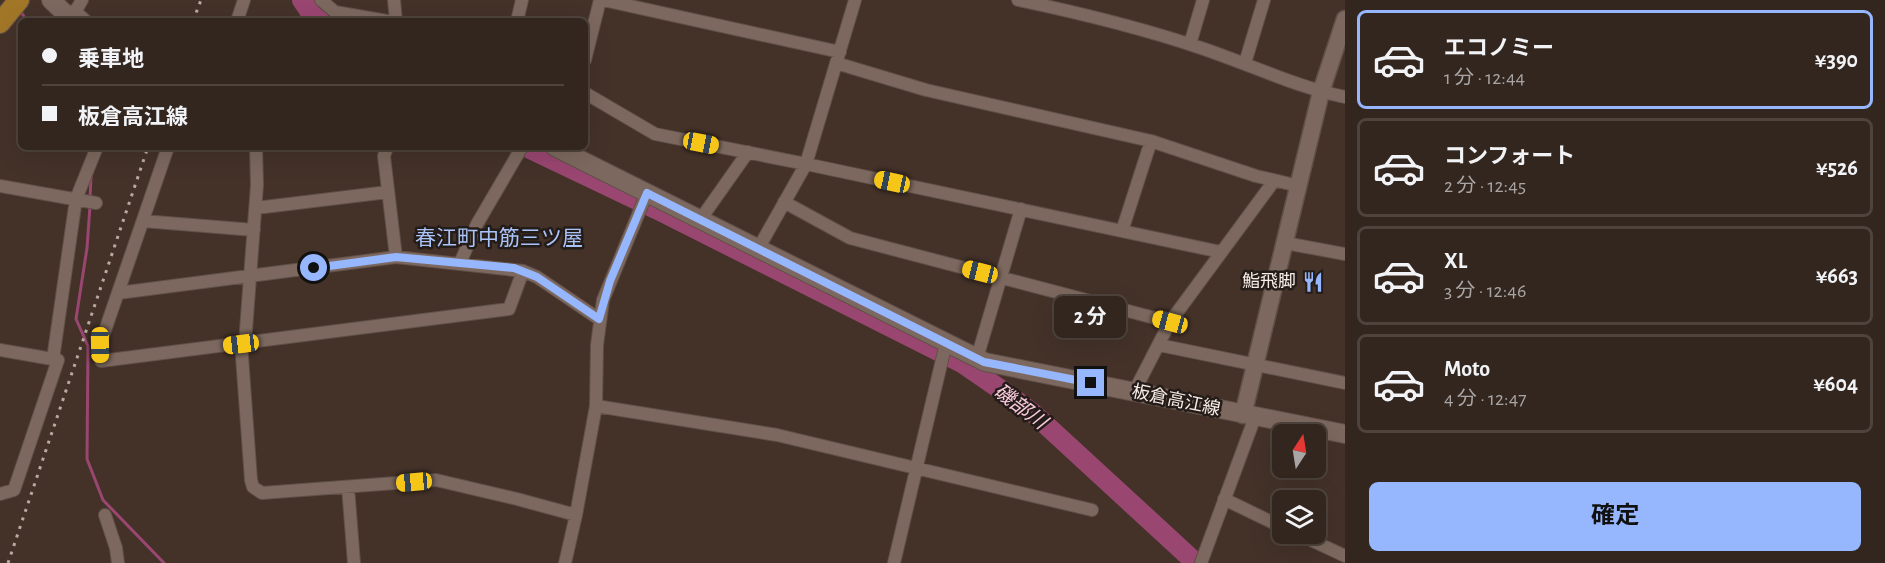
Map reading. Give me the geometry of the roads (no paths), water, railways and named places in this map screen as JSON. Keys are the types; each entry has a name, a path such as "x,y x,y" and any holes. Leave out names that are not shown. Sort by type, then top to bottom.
{"main road":[{"path":"0,23 19,0"},
{"name":"板倉高江線","path":"564,150 984,362 1345,434"}],"street":[{"path":"64,13 82,0"},
{"path":"238,18 244,0"},
{"path":"321,0 335,12 370,18"},
{"path":"394,0 396,18"},
{"path":"518,18 522,0"},
{"path":"588,49 601,0 838,58 926,90 1151,141 1274,181 1299,186"},
{"path":"758,249 806,164 855,0"},
{"path":"1018,0 1098,18 1190,44 1322,92 1345,97"},
{"path":"1190,44 1203,0"},
{"path":"1245,63 1264,0"},
{"path":"1201,563 1224,499 1249,416 1255,365 1322,92 1345,19"},
{"path":"588,95 655,134 1221,252"},
{"path":"1122,231 1151,141"},
{"path":"53,359 76,200 96,150"},
{"path":"167,150 100,345 101,361 509,309 523,271"},
{"path":"256,150 256,208 252,276 243,343 250,480 254,487 262,493 436,480 576,515"},
{"path":"386,150 384,156 396,257"},
{"path":"460,263 477,224 520,150"},
{"path":"700,220 748,152"},
{"path":"1134,392 1170,322 1274,181"},
{"path":"0,186 96,203"},
{"path":"256,208 388,192"},
{"path":"565,563 596,406 599,319 610,281 647,193"},
{"path":"784,202 850,238 1170,322"},
{"path":"977,358 1020,209"},
{"path":"143,221 254,230"},
{"path":"1285,243 1345,254"},
{"path":"118,293 396,257 523,271 537,277 599,319"},
{"path":"894,563 946,343"},
{"path":"1159,345 1345,383"},
{"path":"0,350 58,360 14,490 0,494"},
{"path":"596,406 777,435 1092,510"},
{"path":"348,487 354,563"},
{"path":"1224,499 1272,522"},
{"path":"105,515 116,548 118,563"},
{"path":"1319,544 1345,556"}],"waterway":[{"name":"磯部川","path":"302,0 316,18"},
{"path":"21,12 25,18"},
{"name":"磯部川","path":"532,150 662,212 962,363 1034,414 1196,563"},
{"path":"90,199 91,176"},
{"path":"90,206 87,248 76,319 88,346 87,459 103,500 164,563"}],"railway":[{"path":"194,18 201,0"},
{"path":"8,563 147,150"}],"place":[{"name":"鮨飛脚","path":"1313,282"}],"district":[{"name":"春江町中筋三ツ屋","path":"499,238"}]}
